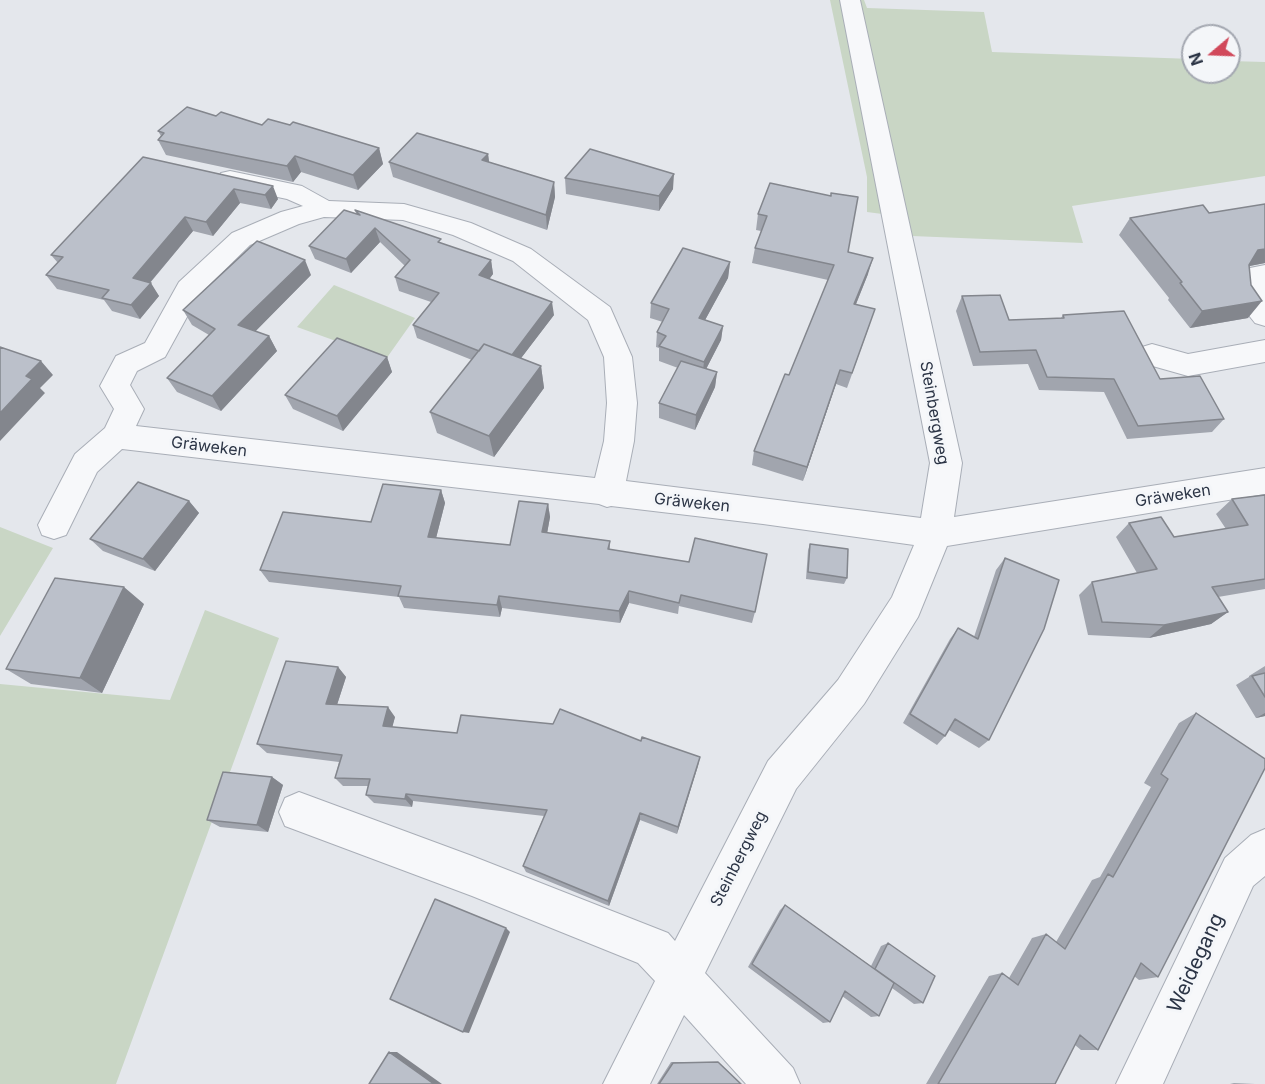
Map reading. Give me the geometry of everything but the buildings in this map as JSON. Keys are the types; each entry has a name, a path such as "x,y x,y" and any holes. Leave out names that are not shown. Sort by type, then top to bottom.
{"street":[{"name":"Steinbergweg","path":"626,1084 782,775 851,692 906,606 935,534 946,463 850,0"},
{"path":"203,173 293,192 310,199 324,209"},
{"path":"54,525 86,463 116,436 129,409 115,386 126,364 155,350 189,289 242,239 290,218 324,209 404,212 462,229 522,255 600,314 618,357 622,403 619,441 608,494"},
{"path":"1265,274 1254,276 1251,283 1253,301 1265,316"},
{"path":"1152,355 1188,365 1265,351"},
{"name":"Gräweken","path":"116,436 763,510 935,534 1265,481"},
{"path":"298,812 472,876 653,948 777,1084"},
{"name":"Weidegang","path":"1139,1084 1239,872 1265,849"}],"green space":[{"path":"830,0 843,0 890,215 867,212 867,177"},
{"path":"855,0 864,0 867,8 984,12 992,52 1181,59 1181,84 1241,84 1241,61 1265,62 1265,176 1072,206 1083,243 912,236"},
{"path":"334,285 415,318 386,359 297,327"},
{"path":"0,527 53,548 0,636"},
{"path":"205,610 279,638 116,1084 0,1084 0,684 170,700"}]}
